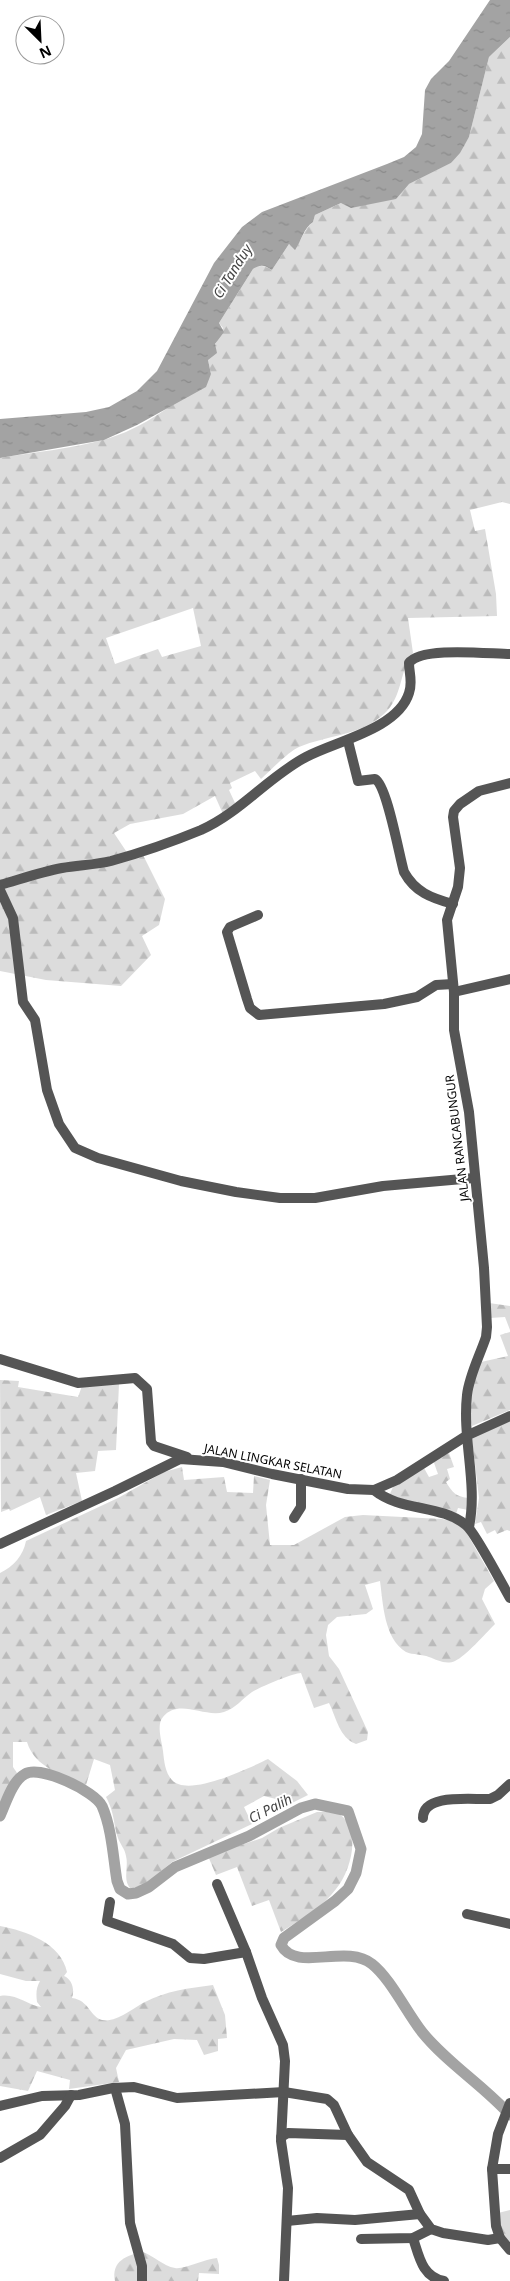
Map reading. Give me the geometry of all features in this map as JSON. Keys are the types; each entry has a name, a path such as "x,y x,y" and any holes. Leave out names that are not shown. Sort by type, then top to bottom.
{"street":[{"path":"0,885 62,868 110,861 200,830 221,820 289,767 308,756 348,741 388,719 401,707 409,694 411,680 409,663 413,658 426,654 510,654"},
{"path":"348,741 358,781 375,779 379,782 407,878 426,896 453,904"},
{"name":"JALAN RANCABUNGUR","path":"469,1527 472,1515 472,1490 466,1436 467,1395 486,1336 487,1327 484,1268 469,1112 454,1030 454,988 447,920 458,887 460,868 453,818 454,811 460,804 480,792 510,783"},
{"path":"0,890 13,918 24,1002 35,1020 47,1090 59,1124 75,1148 98,1158 181,1181 236,1192 280,1198 315,1198 383,1186 474,1178"},
{"path":"258,916 230,927 227,932 250,1008 259,1015 384,1004 417,996 436,985 454,988 510,979"},
{"path":"0,1359 78,1383 135,1378 147,1390 151,1442 154,1446 188,1458"},
{"name":"JALAN LINGKAR SELATAN","path":"0,1544 115,1492 167,1464 188,1458 223,1462 356,1491 374,1490 397,1480 466,1436 510,1416"},
{"path":"294,1518 301,1507 301,1479"},
{"path":"374,1490 385,1498 408,1506 448,1515 469,1527 510,1598"},
{"path":"423,1818 425,1807 436,1802 490,1798 498,1795 510,1784"},
{"path":"217,1884 246,1952 262,1998 283,2045 285,2061 281,2137 288,2188 284,2281"},
{"path":"110,1902 107,1921 173,1944 190,1958 204,1959 246,1952"},
{"path":"467,1914 510,1924"},
{"path":"0,2106 26,2098 71,2095 134,2087 176,2098 284,2092 327,2099 334,2105 348,2135 374,2168 404,2185 409,2190 420,2214 431,2228 443,2233 479,2239 500,2238"},
{"path":"115,2088 125,2124 130,2223 142,2266 142,2281"},
{"path":"0,2158 40,2135 65,2106 71,2095"},
{"path":"510,2103 502,2120 492,2169 493,2207 500,2238 510,2250"},
{"path":"281,2137 288,2133 348,2135"},
{"path":"492,2169 510,2169"},
{"path":"287,2221 317,2218 355,2220 420,2214"},
{"path":"361,2239 413,2238 431,2228"},
{"path":"413,2238 425,2270 431,2276 444,2281"}],"green space":[{"path":"510,37 510,504 502,502 470,510 475,531 485,529 496,594 497,616 408,618 413,653 405,668 395,700 384,714 375,721 354,731 295,749 261,779 255,771 230,783 232,788 229,790 235,803 223,814 215,796 183,814 130,824 114,833 130,857 142,853 165,899 159,925 142,936 151,955 121,986 46,980 0,971 0,458 78,446 118,435 133,429 160,413 199,384 211,374 208,360 223,328 219,323 253,269 262,266 272,270 289,244 295,249 307,228 313,222 315,215 341,203 409,184 451,163 469,137 489,57","holes":["193,608 201,646 162,657 158,649 115,664 106,638"]},
{"path":"489,1303 510,1306 510,1330 505,1317 490,1318"},
{"path":"510,1332 510,1410 472,1426 469,1401 472,1386 481,1362 508,1356 500,1335"},
{"path":"0,1380 19,1381 18,1387 78,1397 82,1386 119,1384 116,1450 98,1451 95,1471 76,1473 82,1501 46,1515 40,1497 10,1511 9,1509 1,1512"},
{"path":"510,1421 510,1531 507,1530 497,1534 495,1530 487,1534 481,1522 475,1524 479,1498 472,1439"},
{"path":"449,1453 454,1467 447,1469 450,1479 446,1482 455,1493 469,1498 468,1510 458,1508 456,1514 389,1496 393,1487 424,1468 429,1477 438,1474 433,1460"},
{"path":"182,1467 184,1480 224,1477 227,1492 253,1493 254,1476 270,1480 266,1505 270,1545 294,1545 345,1517 363,1515 442,1519 455,1522 465,1530 494,1581 485,1589 482,1599 495,1624 470,1650 455,1661 438,1661 426,1656 409,1653 399,1646 389,1630 380,1581 365,1585 373,1609 366,1614 337,1617 328,1625 326,1635 329,1656 339,1669 368,1732 367,1740 356,1744 350,1741 342,1732 329,1703 314,1708 301,1673 256,1690 224,1712 208,1713 176,1709 169,1712 163,1717 160,1724 165,1766 172,1780 180,1785 191,1786 219,1780 268,1759 297,1781 308,1795 292,1803 264,1796 244,1807 252,1824 172,1862 147,1883 131,1889 126,1878 127,1860 118,1838 111,1808 106,1797 115,1790 110,1765 94,1759 86,1785 51,1770 36,1758 27,1742 13,1742 13,1767 17,1773 7,1788 0,1807 0,1573 17,1560 23,1551 26,1541 118,1498 164,1472"},
{"path":"317,1812 338,1814 343,1817 348,1825 351,1833 352,1853 346,1873 325,1902 281,1932 269,1900 252,1906 237,1867 216,1875 208,1856 262,1838 279,1828"},
{"path":"0,1926 31,1935 58,1953 67,1972 64,1976 71,1982 73,1988 72,1998 78,1999 95,2016 102,2020 119,2017 161,1995 213,1985 225,2015 227,2038 218,2039 218,2051 204,2055 197,2040 174,2039 126,2050 116,2068 119,2082 69,2089 70,2080 37,2071 28,2091 0,2086 0,1996 11,1996 41,2007 37,2002 36,1996 40,1981 26,1981 0,1974"},
{"path":"510,2210 510,2244 502,2233 498,2213"},
{"path":"143,2252 175,2268 217,2258 219,2274 199,2273 198,2281 115,2281 115,2268 121,2260"}],"water":[{"name":"Ci Tanduy","path":"490,0 510,0 510,37 489,57 469,137 460,153 451,163 409,184 396,199 351,208 341,203 315,215 313,222 305,231 295,250 289,244 272,270 262,266 253,269 219,323 224,332 215,344 217,353 208,360 211,374 206,387 137,425 104,440 0,458 0,419 86,412 109,407 137,391 157,371 214,263 242,227 262,212 404,157 416,147 422,134 425,90 431,79 449,61"}],"waterway":[{"name":"Ci Palih","path":"0,1816 16,1782 20,1777 32,1772 54,1776 89,1793 102,1806 110,1834 117,1881 120,1889 128,1894 136,1893 149,1887 175,1867 249,1836 301,1808 315,1804 348,1811 361,1849 356,1873 348,1889 335,1901 284,1938 281,1945 288,1953 298,1957 349,1956 361,1958 372,1964 379,1970 416,2024 432,2043 510,2115"}]}
